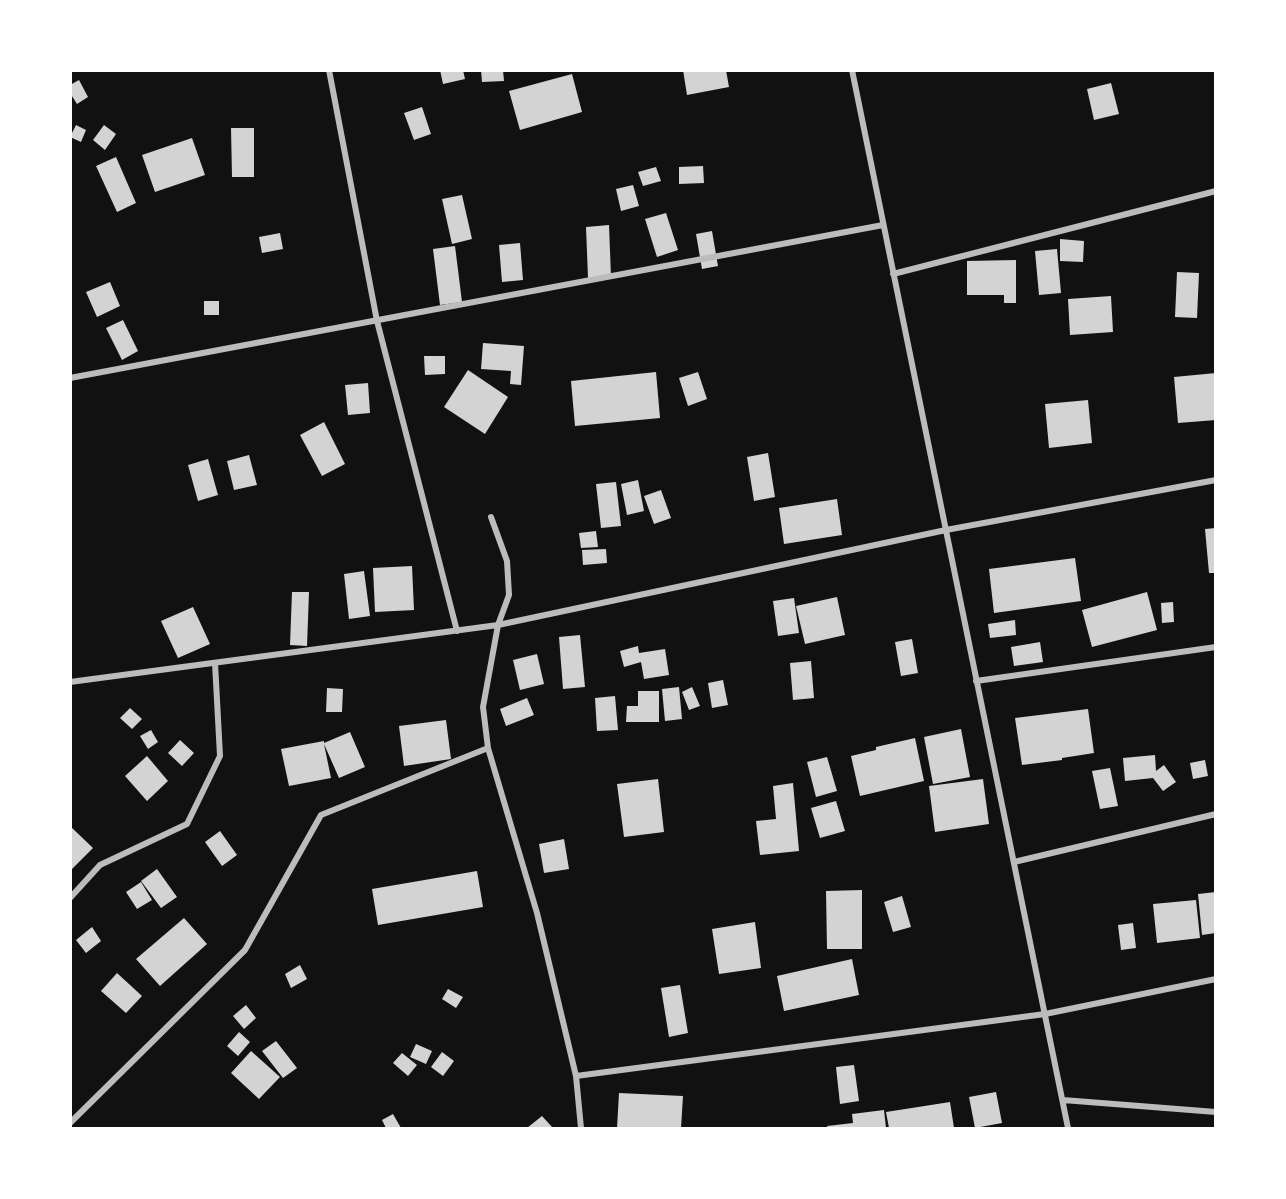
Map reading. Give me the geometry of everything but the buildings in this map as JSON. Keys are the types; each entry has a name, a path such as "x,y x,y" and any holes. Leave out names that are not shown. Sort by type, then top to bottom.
{"street":[{"path":"329,70 377,321 457,631"},
{"path":"852,70 1068,1128"},
{"path":"893,274 1215,191"},
{"path":"70,378 883,225"},
{"path":"70,682 498,625 946,530 1215,480"},
{"path":"491,518 507,561 509,595 498,625 483,707 488,748 537,913 576,1076 581,1128"},
{"path":"976,681 1215,647"},
{"path":"70,898 100,865 187,824 220,756 214,663"},
{"path":"70,1123 245,950 321,815 488,748"},
{"path":"1014,862 1215,814"},
{"path":"576,1076 1045,1014 1215,979"},
{"path":"1063,1100 1215,1112"}]}
